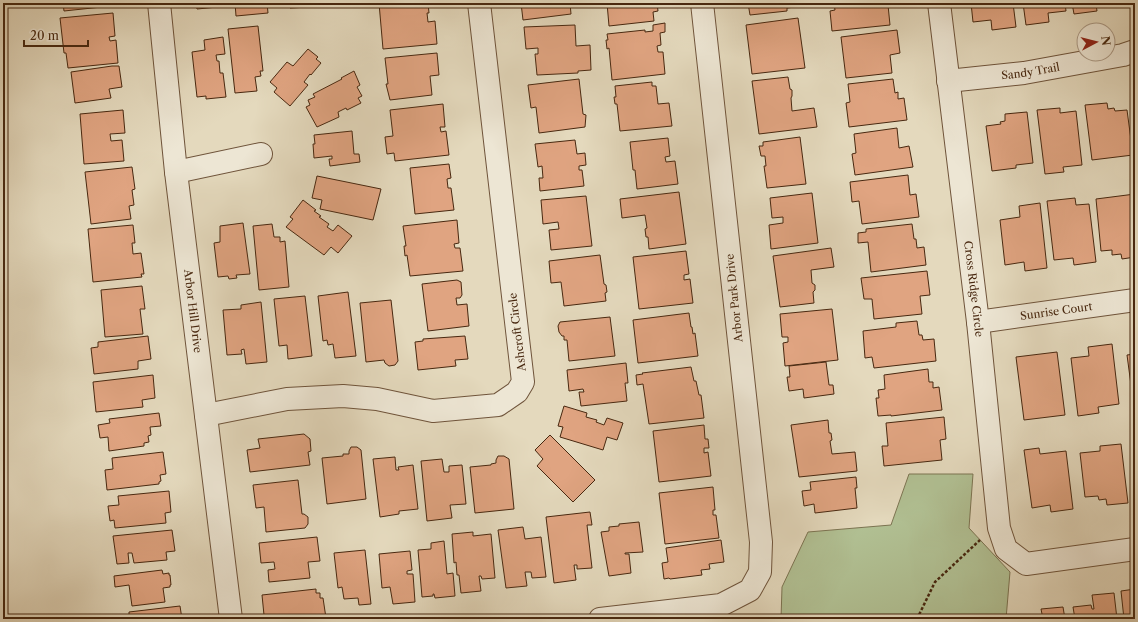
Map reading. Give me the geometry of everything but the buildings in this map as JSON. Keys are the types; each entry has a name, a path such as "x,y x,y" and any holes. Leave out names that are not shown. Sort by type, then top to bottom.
{"street":[{"name":"Arbor Hill Drive","path":"159,3 176,172 231,619"},
{"name":"Ashcroft Circle","path":"206,414 287,399 343,396 377,399 433,411 498,405 517,392 522,382 479,3"},
{"name":"Arbor Park Drive","path":"600,619 721,605 750,590 760,572 761,542 702,3"},
{"name":"Cross Ridge Circle","path":"939,3 978,322 999,528 1006,550 1026,564 1135,549"},
{"name":"Sandy Trail","path":"948,81 1024,73 1123,55 1135,51"},
{"path":"176,172 261,154"},
{"name":"Sunrise Court","path":"978,322 1135,300"}],"path":[{"path":"917,619 935,582 987,534 999,528"}],"green space":[{"path":"909,474 973,474 969,528 1010,572 1006,619 781,619 782,587 808,532 891,525"}]}
